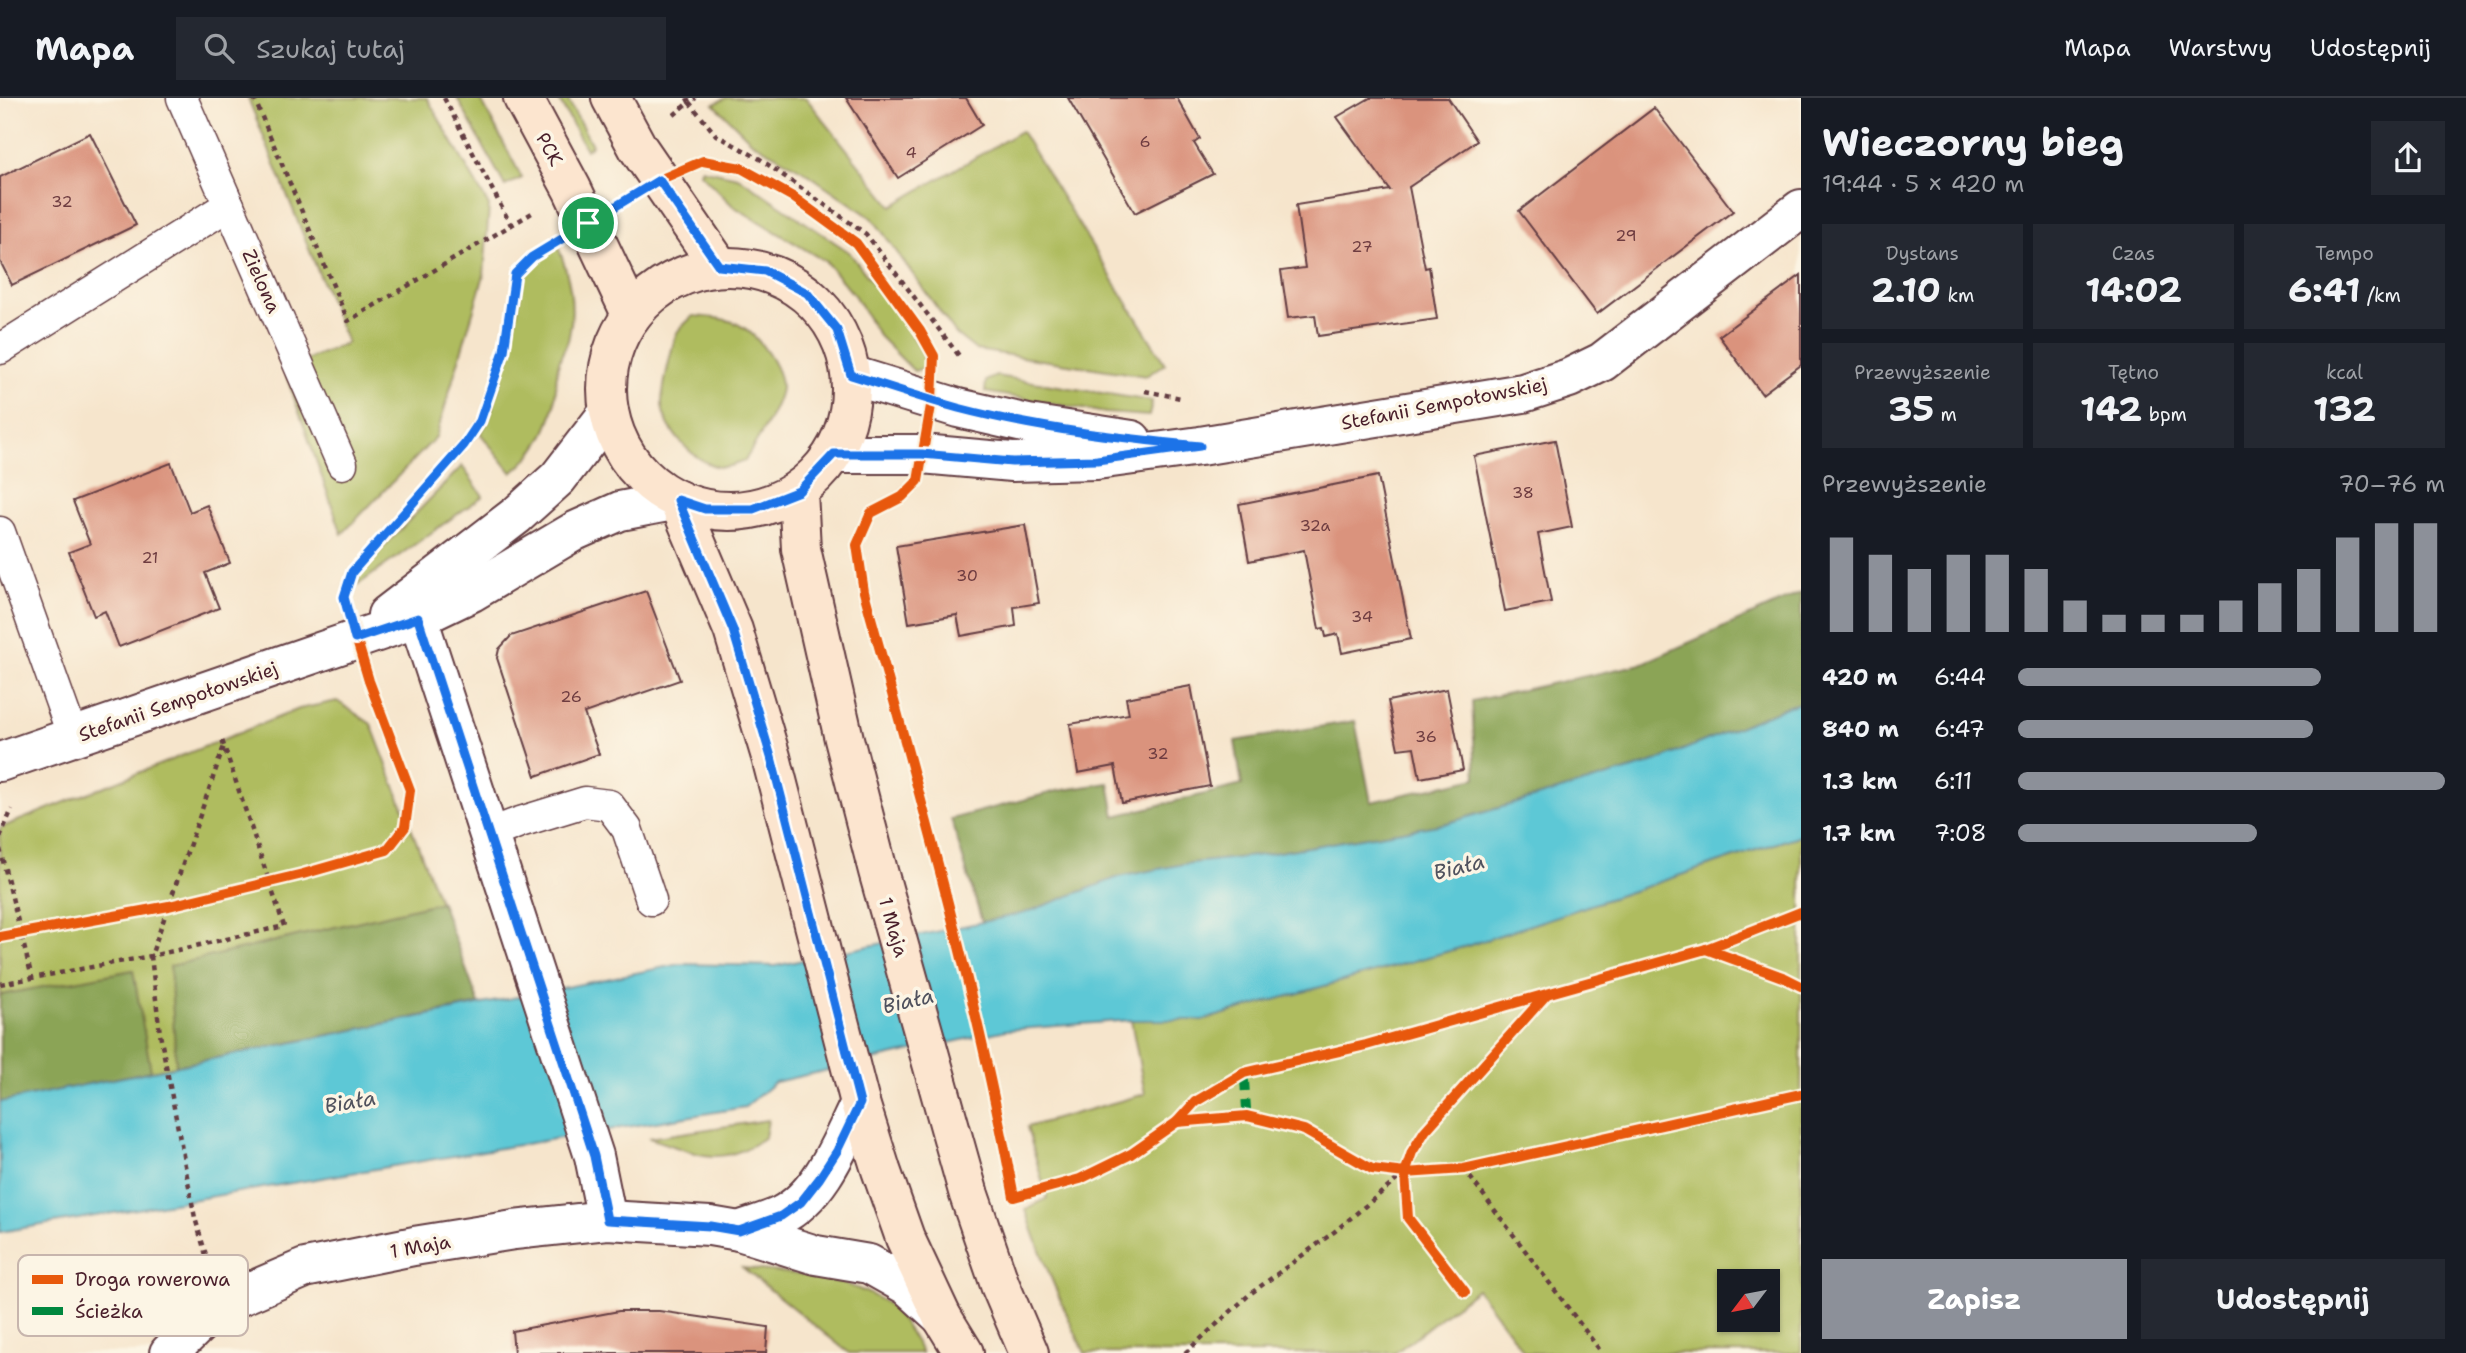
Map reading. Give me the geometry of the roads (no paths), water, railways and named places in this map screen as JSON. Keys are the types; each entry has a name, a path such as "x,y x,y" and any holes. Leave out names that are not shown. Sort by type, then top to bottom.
{"street":[{"name":"PCK","path":"523,98 572,189 631,314"},
{"path":"611,98 638,148 719,266"},
{"name":"Stefanii Sempołowskiej","path":"834,454 922,454 1024,461 1097,460 1200,446 1523,393 1569,378 1602,362 1801,209"},
{"path":"719,266 765,271 807,293 837,330 851,375 849,416 834,454 799,491 753,509 705,509 678,500 653,485 624,453 609,412 607,378 615,344 631,314 669,281 719,266"},
{"name":"Stefanii Sempołowskiej","path":"851,375 958,408 1028,424 1100,436 1200,446"},
{"name":"Stefanii Sempołowskiej","path":"355,639 517,515 558,478 609,412"},
{"name":"1 Maja","path":"799,491 801,549 844,739 878,872 969,1195 1000,1285 1030,1353"},
{"name":"Stefanii Sempołowskiej","path":"0,762 418,618 472,592 575,531 620,511 678,500"},
{"name":"1 Maja","path":"678,500 733,630 771,757 860,1103 881,1170 905,1238 942,1317 964,1353"},
{"path":"418,618 594,1156 607,1220"},
{"name":"1 Maja","path":"739,1231 781,1216 801,1202 837,1151 860,1103"},
{"name":"1 Maja","path":"248,1293 305,1268 502,1232 607,1220 710,1226 739,1231 816,1255 869,1264 908,1286 942,1317"},
{"name":"1 Maja","path":"169,1353 186,1336"}],"lane":[{"name":"Zielona","path":"182,98 342,464"},
{"path":"0,349 229,205"},
{"path":"0,532 73,737"},
{"path":"489,834 585,802 609,806 627,830 651,900"}],"water":[{"name":"Biała","path":"1801,703 1801,835 1467,946 1203,1020 1131,1020 1006,1030 775,1082 745,1107 0,1232 0,1102 680,964 775,966 1025,913 1119,877 1184,864 1255,856 1444,824 1647,765"}]}
